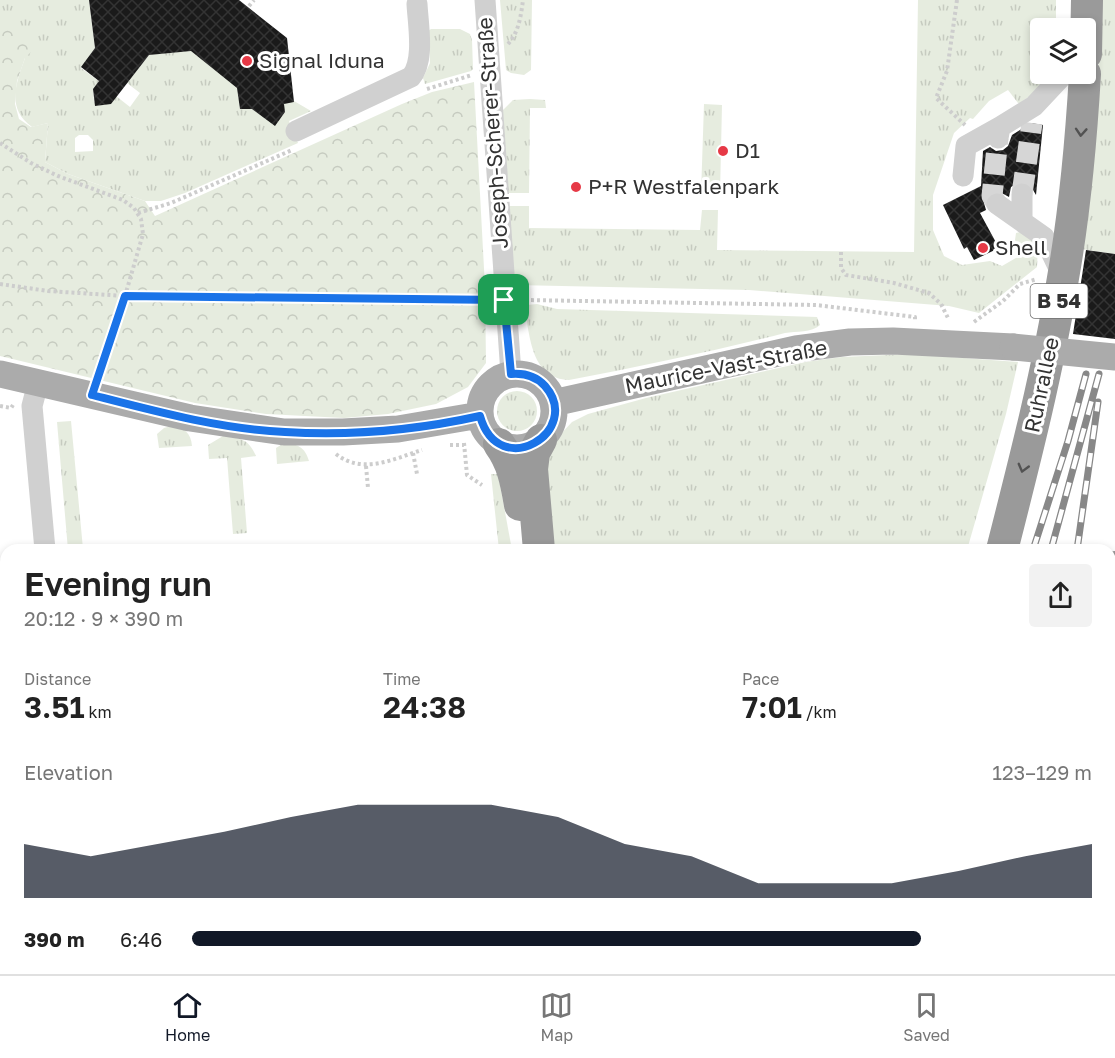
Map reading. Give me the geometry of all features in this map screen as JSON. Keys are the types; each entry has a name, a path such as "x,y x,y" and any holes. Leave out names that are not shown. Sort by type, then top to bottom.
{"highway":[{"path":"1087,0 1087,18"},
{"name":"Ruhrallee","path":"1004,544 1034,428 1050,279 1079,167 1071,84"},
{"path":"538,544 532,469 534,453 541,440"},
{"path":"499,444 514,470 525,544"}],"main road":[{"name":"Maurice-Vast-Straße","path":"553,403 796,349 850,342 893,341 1013,347 1115,357"},
{"path":"0,374 190,418 284,432 398,429 480,416"},
{"path":"511,374 525,375 541,382 553,403 554,418 550,429 541,440 524,448 499,444 485,431 480,416 480,404 489,386 511,374"}],"street":[{"name":"Joseph-Scherer-Straße","path":"484,0 511,374"},
{"path":"296,131 411,77 417,71 420,59 417,4"},
{"path":"963,176 966,146 1033,115 1062,84"},
{"path":"1022,194 1022,221"},
{"path":"997,204 1044,237 1050,279"},
{"path":"38,382 32,406 44,544"}],"path":[{"path":"249,6 254,0"},
{"path":"505,45 516,33 523,0"},
{"path":"957,0 947,71 936,98 993,134"},
{"path":"0,143 31,163 58,176 121,198 134,208 141,219 143,234 92,395"},
{"path":"841,252 841,268 846,275 894,283 929,293 941,304 948,318"},
{"path":"973,322 1003,301 1020,284 1050,279"},
{"path":"0,284 48,291 125,296 816,305 915,317"},
{"path":"446,445 464,447 467,475 482,485"},
{"path":"335,446 336,455 349,463 366,466 374,466 429,448"},
{"path":"414,453 417,474"},
{"path":"366,466 368,488"}],"green space":[{"path":"0,0 89,0 95,48 81,68 100,82 93,89 94,102 116,96 130,107 140,93 127,83 149,55 190,50 237,86 240,108 258,106 276,123 285,112 280,103 294,101 311,111 289,121 298,143 185,193 161,201 145,201 68,174 45,162 48,123 32,127 19,112 16,104 16,86 25,58 0,18","holes":["79,135 88,135 93,140 93,151 75,152 75,138"]},
{"path":"500,0 532,0 531,70 524,75 506,70"},
{"path":"918,0 1056,0 1056,18 1030,18 1030,84 1044,84 1020,103 1008,90 989,101 973,119 970,118 954,133 933,195 933,230 944,256 962,265 990,261 1002,266 1023,254 1015,240 1016,233 1024,231 1035,242 1037,267 979,313 949,306 749,290 515,285 506,206 529,206 529,228 700,230 702,210 718,210 717,250 914,252"},
{"path":"1100,0 1115,0 1115,254 1081,249 1098,87"},
{"path":"0,12 34,49 25,58 17,81 15,104 19,119 31,127 48,123 45,162 68,174 145,201 155,216 402,104 432,92 474,82 485,287 486,363 468,387 436,404 388,414 344,418 266,414 195,403 0,356"},
{"path":"431,29 460,29 470,34 473,69 471,71 425,84 423,78 430,63 428,31"},
{"path":"513,100 545,100 546,108 530,108 529,193 505,193 503,110"},
{"path":"704,104 722,105 720,194 701,194"},
{"path":"537,304 557,309 817,317 820,325 808,331 785,333 569,380 547,373 535,355 525,310 527,305"},
{"path":"910,354 1018,362 1006,414 969,544 548,544 546,450 572,422 588,414 646,398 805,362 842,357"},
{"path":"517,391 531,397 537,411 531,425 517,431 503,425 497,411 503,397"},
{"path":"71,421 83,544 67,544 57,422"},
{"path":"171,426 186,432 192,446 159,448 157,434"},
{"path":"223,436 243,440 256,456 241,458 247,533 233,534 227,458 209,459 208,445"},
{"path":"284,443 300,447 309,461 277,464 276,448"},
{"path":"491,474 498,474 511,544 498,544"}],"building":[{"name":"Signal Iduna","path":"89,0 239,0 287,38 294,102 284,104 285,112 275,126 252,109 240,109 237,88 191,51 149,55 111,104 95,106 93,89 99,81 81,67 95,48"},
{"path":"1031,123 1043,125 1036,195 1029,183 1021,181 1011,187 1009,197 998,191 987,196 984,203 986,210 980,213 999,248 974,260 967,247 964,249 943,205 981,186 983,151 990,147 996,151 1003,150 1008,146 1012,135"},
{"path":"1086,250 1115,254 1115,339 1073,334"}],"tunnel":[{"path":"1022,194 1032,123"},
{"path":"997,204 992,196 998,138"}],"railway":[{"path":"1035,544 1068,441 1086,374"},
{"path":"1053,544 1099,374"},
{"path":"1078,544 1098,402"}],"place":[{"name":"Signal Iduna","path":"247,61"},
{"name":"D1","path":"723,151"},
{"name":"P+R Westfalenpark","path":"576,187"},
{"name":"Shell","path":"983,248"}],"route":[{"path":"125,296 504,300 511,374 525,375 541,382 553,403 554,418 547,434 541,440 524,448 499,444 485,431 480,416 398,429 284,432 231,426 92,395 125,296"}]}
